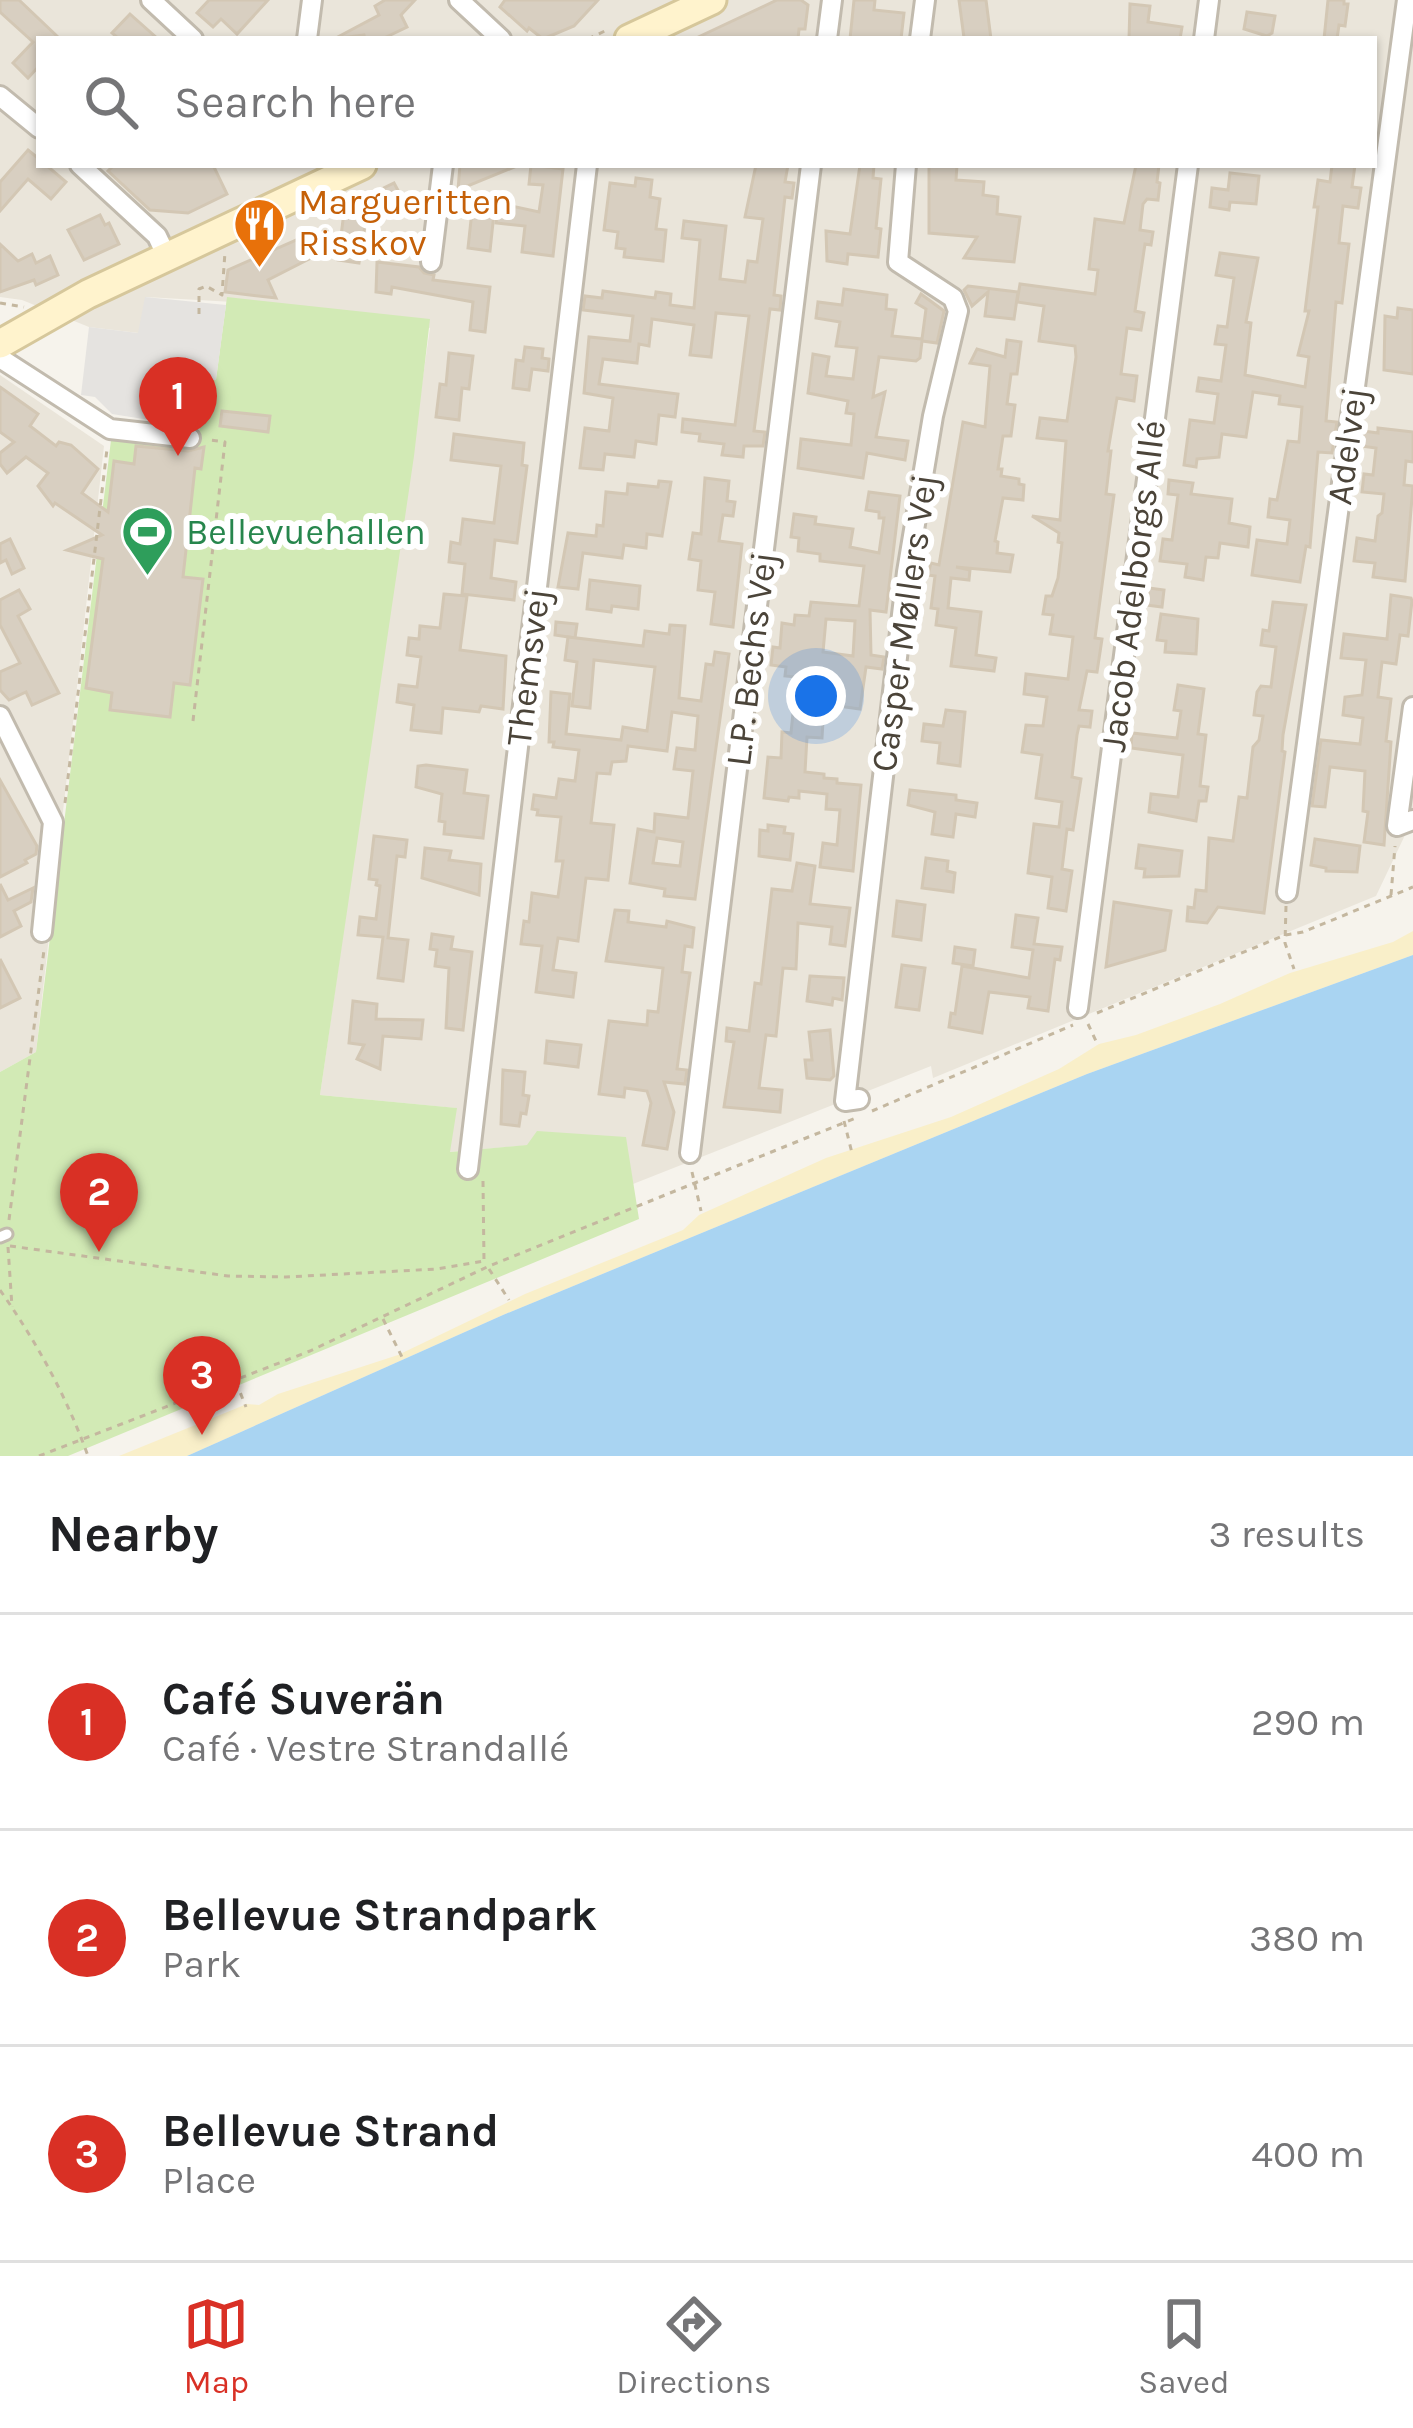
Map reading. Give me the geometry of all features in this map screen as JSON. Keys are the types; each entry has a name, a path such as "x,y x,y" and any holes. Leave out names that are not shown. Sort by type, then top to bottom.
{"street":[{"path":"151,0 190,36"},
{"path":"307,36 312,0"},
{"path":"459,0 498,36"},
{"path":"635,36 712,0"},
{"path":"827,36 832,0"},
{"path":"920,36 925,0"},
{"path":"1204,36 1209,0"},
{"name":"Adelvej","path":"1287,892 1407,0"},
{"path":"0,96 36,126"},
{"path":"88,168 158,236 167,257"},
{"path":"0,344 312,176 348,168"},
{"path":"431,262 443,168"},
{"name":"Themsvej","path":"468,1169 587,168"},
{"name":"L.P. Bechs Vej","path":"691,1153 812,168"},
{"name":"Casper Møllers Vej","path":"859,1099 845,1101 907,572 933,416 958,311 953,298 898,262 906,168"},
{"name":"Jacob Adelborgs Allé","path":"1083,1016 1188,168"},
{"path":"0,326 88,294"},
{"path":"0,358 110,429 190,438"},
{"path":"1405,823 1413,707"},
{"path":"0,716 53,822 42,932"}],"path":[{"path":"199,314 199,289 206,286 222,295 224,249"},
{"path":"0,303 37,311"},
{"path":"53,822 63,817 110,429"},
{"path":"190,438 225,442 193,721"},
{"path":"1391,895 1405,823"},
{"path":"39,1456 382,1318 486,1264 694,1185 1285,935 1413,887"},
{"path":"1287,892 1285,935 1294,969"},
{"path":"12,1307 5,1239 46,936 42,932"},
{"path":"1083,1016 1096,1042"},
{"path":"844,1123 852,1153"},
{"path":"691,1153 701,1211"},
{"path":"468,1169 483,1178 486,1264 508,1300"},
{"path":"5,1239 228,1276 286,1277 486,1264"},
{"path":"0,1290 69,1401 88,1456"},
{"path":"382,1318 402,1357"},
{"path":"236,1380 246,1408"}],"shaded area":[{"path":"0,0 1413,0 1413,830 1406,833 1376,896 933,1078 931,1066 633,1184 625,1137 449,1152 456,1108 320,1095 430,328 233,302 146,297 139,333 89,327 22,300 0,297"},
{"path":"145,297 226,305 216,380 207,380 200,428 112,414 95,397 81,395 89,327 138,333"},
{"path":"0,375 104,446 36,1052 0,1072"}],"green space":[{"path":"227,297 430,319 320,1095 457,1108 450,1152 527,1145 537,1131 626,1137 639,1219 68,1456 0,1456 0,1072 36,1052 112,432 198,439 207,379 216,379"}],"sand":[{"path":"1413,931 1413,955 1087,1074 503,1315 187,1456 119,1456 247,1404 259,1405 278,1394 398,1355 525,1294 683,1230 699,1215 826,1158 951,1117 1059,1069 1099,1044 1136,1035 1290,973 1393,942"}],"water":[{"path":"1413,955 1413,1456 187,1456 503,1315 1087,1074"}],"building":[{"path":"0,0 19,0 57,36 36,36 36,69 28,78 13,63 33,42 0,12"},
{"path":"209,0 268,0 237,34 221,19 213,27 197,13"},
{"path":"385,0 415,0 401,15 407,27 388,36 340,36 379,15 375,6"},
{"path":"505,0 598,0 574,26 550,36 527,31 500,7"},
{"path":"777,0 801,0 808,5 805,29 799,29 798,36 700,36"},
{"path":"854,0 875,0 874,10 904,13 901,36 850,36"},
{"path":"959,0 986,0 991,36 964,36"},
{"path":"1328,0 1344,0 1348,4 1345,26 1339,25 1337,36 1324,36"},
{"path":"1130,4 1150,6 1148,22 1182,27 1180,36 1129,36"},
{"path":"1247,12 1275,16 1272,33 1267,36 1244,29"},
{"path":"130,14 155,36 116,36 112,33"},
{"path":"28,150 36,157 36,168 50,168 66,182 51,199 28,179 0,211 0,182"},
{"path":"214,168 227,194 188,213 150,210 108,171"},
{"path":"460,168 512,168 458,190"},
{"path":"531,168 563,169 553,256 522,252 525,226 496,223 498,203 539,212 543,185 529,184"},
{"path":"755,168 787,168 785,182 794,183 792,198 785,197 774,295 781,296 780,310 770,309 754,431 765,432 763,446 744,446 743,457 722,455 724,444 699,441 700,434 682,432 683,419 735,425 749,316 716,313 711,357 690,355 694,325 652,319 649,346 639,344 637,363 603,359 599,384 678,394 675,417 659,415 656,444 636,441 634,457 605,454 603,470 580,468 585,428 609,431 613,398 584,393 589,337 630,341 633,316 583,310 585,296 602,298 603,291 655,298 656,292 671,294 670,305 694,308 700,240 682,238 684,221 726,226 720,279 745,282 748,261 757,262 763,219 745,217"},
{"path":"860,168 874,168 873,178 881,179 878,257 848,254 847,264 827,261 826,231 850,234"},
{"path":"929,168 957,168 956,180 984,182 983,195 998,197 997,214 1020,217 1014,262 964,258 977,237 929,233"},
{"path":"1135,168 1159,168 1158,200 1147,199 1143,204 1140,230 1153,232 1151,245 1145,244 1135,311 1144,313 1141,330 1127,328 1121,374 1137,376 1134,401 1117,398 1108,451 1106,494 1114,495 1095,638 1102,639 1097,672 1087,671 1079,710 1092,711 1090,727 1079,726 1077,735 1072,777 1081,779 1062,869 1072,871 1066,911 1048,908 1052,877 1028,873 1034,824 1059,827 1062,802 1036,798 1042,755 1022,752 1026,725 1043,726 1047,697 1024,694 1026,674 1068,679 1073,637 1050,634 1053,615 1043,614 1046,596 1052,596 1058,578 1062,543 1059,533 1032,516 1060,520 1066,441 1037,438 1040,418 1067,421 1076,357 1075,346 1039,341 1044,306 1017,302 1020,284 1095,294 1098,270 1089,269 1095,219 1124,223"},
{"path":"1332,168 1355,168 1352,187 1361,188 1358,208 1343,206 1339,243 1349,244 1342,303 1336,302 1326,421 1337,422 1332,453 1318,452 1310,547 1306,546 1300,582 1252,575 1257,540 1287,544 1290,520 1268,517 1270,499 1277,500 1288,441 1299,442 1302,407 1279,404 1280,396 1253,392 1246,437 1222,434 1219,457 1197,459 1196,467 1184,465 1190,420 1214,423 1218,394 1197,391 1199,378 1221,381 1226,345 1215,344 1218,326 1227,327 1234,278 1216,275 1220,253 1258,258 1246,322 1251,323 1245,375 1305,387 1309,357 1298,355 1309,311 1305,311 1318,207 1314,207 1318,180 1330,182"},
{"path":"1230,173 1259,176 1256,204 1230,202 1229,210 1210,207 1212,188 1228,190"},
{"path":"636,178 652,180 650,197 660,199 656,229 666,230 663,261 624,257 625,249 616,248 618,232 604,230 610,183 635,186"},
{"path":"394,183 406,205 365,225 359,263 338,260 344,212"},
{"path":"472,211 494,213 490,251 468,248"},
{"path":"100,215 119,244 84,260 68,230"},
{"path":"310,234 322,257 315,256 268,280 276,298 225,292 228,270"},
{"path":"0,244 18,261 32,254 36,263 50,256 58,275 0,292"},
{"path":"377,262 419,267 434,275 433,280 490,287 485,332 470,330 473,302 392,287 391,294 376,292"},
{"path":"968,286 1018,292 1014,319 985,316 988,292 972,306 964,290"},
{"path":"844,289 887,295 886,309 896,310 892,336 922,339 926,309 916,303 921,294 944,311 937,343 922,341 916,361 879,357 873,397 885,392 876,437 908,441 905,460 867,453 863,478 798,468 801,439 851,445 854,414 846,413 848,401 808,393 813,354 829,357 826,376 853,379 857,348 836,346 840,322 816,318 818,302 842,305"},
{"path":"1398,308 1413,310 1413,374 1384,370 1385,316 1397,318"},
{"path":"1007,340 1021,342 1007,404 1015,405 1011,436 1003,436 998,469 1002,469 1001,476 1019,479 1024,485 1023,500 1003,498 995,541 997,553 1013,555 1010,572 956,567 970,570 969,580 951,578 948,608 981,612 976,655 996,658 994,671 951,666 956,628 936,625 938,609 931,608 935,576 928,575 931,563 939,565 963,422 985,427 990,366 970,363 977,349 1005,357"},
{"path":"525,347 543,349 542,358 549,359 548,371 532,369 529,390 513,388 516,360 523,361"},
{"path":"449,353 473,356 469,389 462,388 459,420 436,417"},
{"name":"Bellevuehallen","path":"0,387 38,414 30,426 56,446 59,442 71,445 98,469 82,493 108,512 114,461 134,464 136,446 188,451 204,447 201,469 195,468 183,577 203,579 190,685 174,683 170,717 110,710 112,693 86,688 103,559 67,550 102,535 55,503 53,506 38,486 48,473 26,457 7,473 0,464 0,453 14,442 0,432"},
{"path":"222,411 270,416 268,432 220,426"},
{"path":"1378,428 1413,432 1413,462 1406,461 1404,485 1413,486 1405,581 1373,577 1375,563 1354,561 1357,538 1375,541 1382,513 1384,494 1362,492 1364,474 1373,475 1376,448 1361,446 1363,431 1378,433"},
{"path":"454,434 524,443 522,465 527,466 517,543 495,540 491,578 516,582 514,600 462,594 465,564 449,562 451,542 460,544 463,519 494,523 501,466 451,460"},
{"path":"705,478 729,481 727,501 735,502 733,516 723,515 719,541 742,544 733,627 711,624 715,592 698,590 701,561 689,559 693,533 701,534"},
{"path":"1169,480 1193,483 1191,494 1232,499 1229,523 1250,527 1248,547 1220,543 1218,558 1206,557 1203,580 1185,577 1187,564 1160,561 1163,539 1172,540 1178,495 1168,494"},
{"path":"659,481 671,482 662,536 647,534 646,548 624,545 622,558 583,553 578,589 558,587 568,533 596,536 597,525 603,526 606,492 627,494 628,484 658,487"},
{"path":"869,492 900,496 886,612 870,610 871,655 884,657 882,669 866,667 860,709 824,704 822,738 807,737 805,772 861,785 853,871 820,867 823,843 837,845 840,810 826,809 827,794 799,791 799,798 788,801 764,798 768,757 781,758 782,732 791,733 793,713 803,713 807,678 785,676 786,667 771,665 773,647 780,648 782,623 794,625 795,615 809,616 811,602 859,606 864,566 820,561 820,554 798,551 799,538 791,537 794,514 816,517 815,524 853,529 850,547 879,553 884,518 866,510","holes":["826,619 855,621 853,656 823,652"]},
{"path":"10,539 24,568 12,574 6,560 0,563 0,544"},
{"path":"590,580 640,586 638,609 587,609"},
{"path":"1149,588 1164,590 1162,607 1146,605"},
{"path":"19,590 30,609 18,616 59,693 32,705 26,692 9,700 0,690 0,672 20,663 0,625 0,600"},
{"path":"444,594 467,596 460,650 506,656 503,709 443,708 441,733 411,730 414,705 397,702 399,685 417,687 421,657 407,655 409,638 419,639 420,626 440,628"},
{"path":"1391,595 1412,601 1408,636 1400,635 1396,664 1382,662 1378,697 1391,699 1384,845 1364,842 1365,771 1330,767 1325,807 1312,806 1321,740 1360,744 1363,718 1343,715 1345,697 1362,695 1366,660 1341,658 1344,634 1387,639"},
{"path":"1273,602 1306,605 1283,735 1285,752 1264,913 1218,907 1207,923 1187,921 1196,890 1206,891 1209,838 1233,841 1239,797 1247,798 1253,747 1263,716 1254,715 1257,692 1261,686 1271,687 1276,647 1261,645 1263,630 1269,631"},
{"path":"1161,614 1198,619 1196,654 1165,652 1166,641 1157,640"},
{"path":"556,622 577,624 575,638 555,635"},
{"path":"670,625 685,626 679,698 701,701 706,664 713,665 715,652 729,654 695,899 664,896 665,889 630,883 638,829 654,832 655,814 688,818 693,771 674,769 677,748 695,750 698,716 672,712 667,751 628,746 626,761 612,762 610,774 597,773 591,823 614,825 608,880 586,878 578,941 558,938 553,970 576,973 573,997 536,992 542,946 521,944 524,921 529,922 532,893 558,897 563,861 556,861 561,817 537,815 538,810 532,809 534,795 556,798 559,779 575,781 579,750 553,747 554,742 549,742 551,692 570,694 566,734 621,740 623,727 647,731 655,667 594,660 590,708 572,706 577,662 565,660 568,637 643,646 645,631 669,634","holes":["657,838 683,842 680,866 653,863"]},
{"path":"1178,685 1204,689 1198,734 1206,735 1200,786 1208,787 1206,801 1199,801 1196,821 1149,812 1151,794 1178,797 1183,755 1131,748 1132,733 1177,738"},
{"path":"946,710 965,712 960,766 938,763 940,743 922,741 924,724 943,726"},
{"path":"418,766 467,770 464,793 488,796 483,838 444,834 445,822 439,821 442,794 416,787"},
{"path":"0,780 37,846 27,863 0,877"},
{"path":"910,790 956,795 956,800 977,803 975,817 956,814 953,837 932,834 935,812 908,805"},
{"path":"768,825 785,827 784,833 793,834 790,860 759,856 760,830 768,831"},
{"path":"374,836 407,840 405,857 397,856 388,938 408,940 403,981 378,978 383,937 358,935 360,917 376,919 380,886 369,879"},
{"path":"1315,839 1360,846 1357,872 1326,871 1311,865"},
{"path":"1139,845 1182,851 1179,876 1144,877 1145,869 1136,868"},
{"path":"425,848 451,851 449,860 481,864 479,895 422,878"},
{"path":"926,858 948,861 947,871 955,873 953,892 922,888"},
{"path":"797,863 815,866 810,904 850,908 845,946 830,944 832,927 798,923 796,969 783,968 776,1036 766,1035 759,1088 782,1090 780,1112 724,1107 734,1042 726,1041 727,1028 749,1031 755,983 761,984 772,889 792,891"},
{"path":"0,884 8,900 33,888 31,902 14,911 21,926 0,937"},
{"path":"897,901 925,905 921,940 893,936"},
{"path":"1114,902 1171,911 1165,950 1106,967"},
{"path":"615,910 629,911 628,922 666,927 667,921 694,928 692,947 685,946 682,972 690,973 677,1069 687,1070 685,1084 664,1082 674,1112 667,1149 643,1145 651,1103 647,1091 625,1088 624,1097 599,1094 609,1021 647,1025 648,1011 658,1012 663,968 606,961"},
{"path":"1016,915 1038,918 1034,944 1062,947 1060,960 1055,959 1048,1011 1028,1008 1030,997 989,992 982,1033 949,1027 962,966 1029,978 1033,950 1012,947"},
{"path":"432,934 453,937 451,949 472,952 463,1030 446,1028 449,968 435,966"},
{"path":"955,947 975,950 973,966 953,963"},
{"path":"0,959 20,998 0,1008"},
{"path":"902,965 925,968 919,1010 896,1007"},
{"path":"810,976 844,978 842,1000 833,998 832,1005 807,1001"},
{"path":"353,1001 377,1004 376,1019 423,1020 421,1039 383,1036 380,1069 357,1059 364,1045 349,1043"},
{"path":"830,1030 834,1076 830,1080 807,1078 805,1060 812,1060 809,1032"},
{"path":"547,1041 581,1045 578,1067 545,1063"},
{"path":"503,1070 525,1072 523,1095 529,1096 519,1126 501,1124"}],"place":[{"name":"Margueritten Risskov","path":"259,269"},
{"name":"Café Suverän","path":"178,456"},
{"name":"Bellevuehallen","path":"147,578"},
{"name":"Bellevue Strandpark","path":"99,1252"},
{"name":"Bellevue Strand","path":"202,1435"}]}
